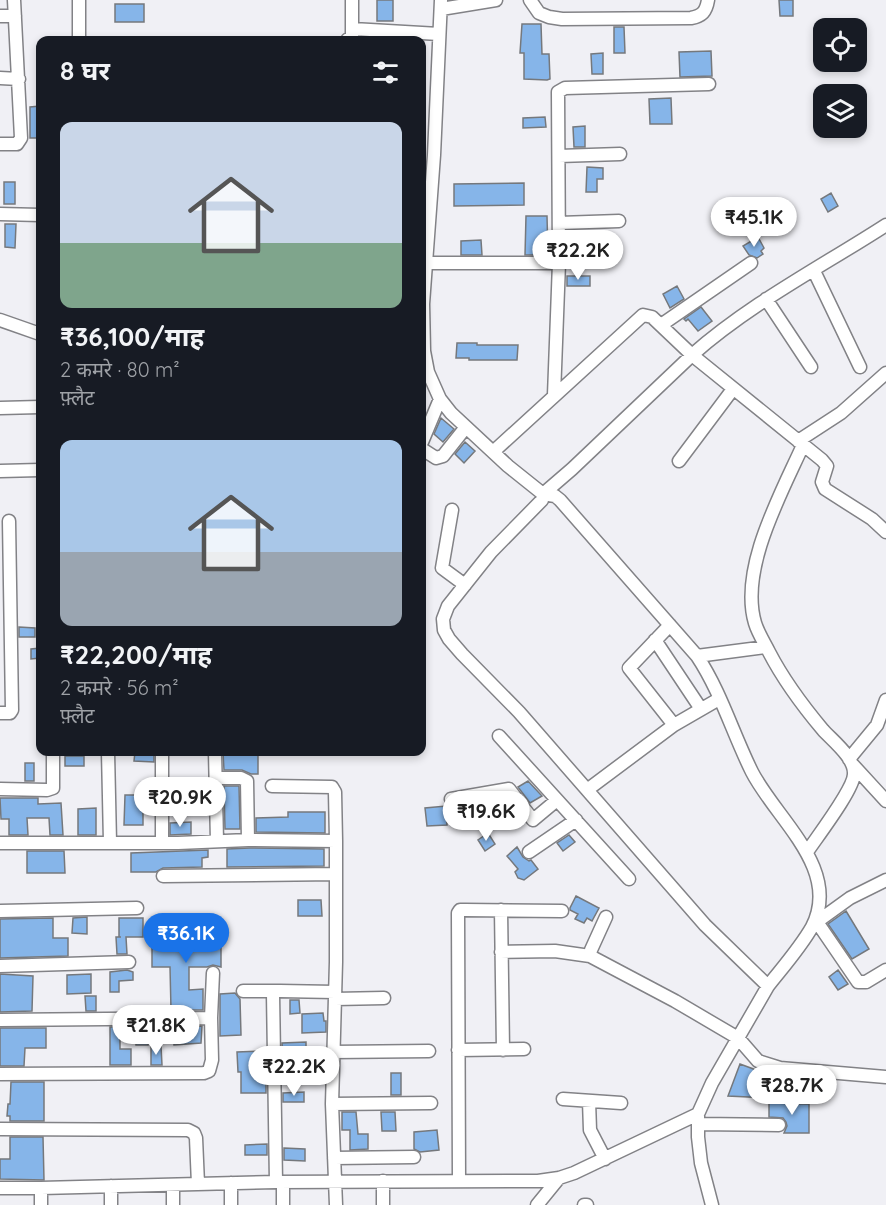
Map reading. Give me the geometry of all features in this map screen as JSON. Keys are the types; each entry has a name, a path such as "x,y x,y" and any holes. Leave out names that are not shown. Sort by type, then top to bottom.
{"street":[{"path":"0,144 20,141 21,133 14,0"},
{"path":"79,0 79,36"},
{"path":"352,0 350,35 439,34"},
{"path":"426,242 438,81 441,4 496,0"},
{"path":"530,0 539,13 549,17 581,20 691,18 705,12 708,0"},
{"path":"0,16 15,16"},
{"path":"0,78 19,79"},
{"path":"554,395 559,263 557,99 561,89 710,84"},
{"path":"559,156 620,154"},
{"path":"0,214 36,215"},
{"path":"559,223 619,221"},
{"path":"768,986 705,925 505,696 449,639 444,630 443,619 448,606 491,552 542,500 543,494 692,354 716,333 766,299 886,225"},
{"path":"426,255 559,263"},
{"path":"661,325 751,263"},
{"path":"814,271 860,367"},
{"path":"766,299 811,367"},
{"path":"493,452 643,315 652,316 692,354 822,460 827,466 822,482 825,489 872,519 886,532"},
{"path":"0,320 36,333"},
{"path":"426,362 440,399 493,452 543,494 555,496 560,500 697,656 706,669 760,787 807,852 816,870 819,899 815,923 768,986 712,1083 698,1118 701,1163 712,1205"},
{"path":"886,373 841,413 800,443 756,560 753,575 755,623 785,682 799,702 886,801"},
{"path":"679,460 733,388"},
{"path":"426,432 440,399"},
{"path":"0,408 36,407"},
{"path":"426,452 436,458 443,456 466,427"},
{"path":"0,471 36,470"},
{"path":"452,510 442,568 465,585"},
{"path":"0,713 10,713 12,710 9,521"},
{"path":"670,625 629,665 629,670 674,725"},
{"path":"655,640 701,709"},
{"path":"697,656 766,646"},
{"path":"587,790 674,725 719,699"},
{"path":"807,852 840,804 854,778 851,762 877,725 886,700"},
{"path":"499,736 629,879"},
{"path":"0,789 53,789 53,756"},
{"path":"108,756 110,842"},
{"path":"162,756 162,843"},
{"path":"215,756 217,841"},
{"path":"216,778 241,778 247,781 248,840"},
{"path":"272,786 332,787 335,792 335,996 332,1104 336,1205"},
{"path":"451,799 509,789 533,820 557,800"},
{"path":"529,852 576,820"},
{"path":"0,843 336,841"},
{"path":"163,876 336,874"},
{"path":"815,923 850,898 886,880"},
{"path":"0,911 137,909"},
{"path":"459,1180 458,913 460,910 562,911"},
{"path":"501,910 503,1050"},
{"path":"590,956 606,917"},
{"path":"815,923 858,982 866,982 886,970"},
{"path":"501,952 555,951 590,956 675,1001 738,1038 758,1061 772,1067 886,1077"},
{"path":"0,966 129,962"},
{"path":"0,1074 204,1073 209,1071 212,1066 213,973"},
{"path":"243,991 384,998"},
{"path":"275,991 272,1000 279,1182 284,1205"},
{"path":"0,1020 211,1018"},
{"path":"458,1050 524,1049"},
{"path":"333,1052 429,1051"},
{"path":"563,1099 621,1102"},
{"path":"589,1101 591,1137 605,1159"},
{"path":"332,1104 431,1102"},
{"path":"0,1188 279,1182 538,1180 560,1178 698,1118 779,1125"},
{"path":"0,1129 188,1130 194,1133 196,1138 198,1184"},
{"path":"334,1158 414,1157"},
{"path":"537,1205 560,1178"},
{"path":"383,1181 383,1205"},
{"path":"231,1183 231,1205"},
{"path":"173,1185 173,1205"},
{"path":"111,1186 111,1205"},
{"path":"41,1188 41,1205"}],"building":[{"path":"377,0 393,0 393,21 377,21"},
{"path":"779,0 793,0 793,16 780,16"},
{"path":"115,4 144,4 144,22 115,22"},
{"path":"522,24 541,24 542,54 549,54 550,79 524,79 524,53 520,53"},
{"path":"614,27 624,27 625,53 614,53"},
{"path":"711,51 712,76 680,77 679,52"},
{"path":"603,53 603,74 592,74 591,54"},
{"path":"671,98 672,124 650,124 649,99"},
{"path":"36,106 36,138 30,138 30,107"},
{"path":"545,117 546,127 523,128 523,118"},
{"path":"585,126 585,147 574,147 573,127"},
{"path":"587,167 603,168 603,179 597,179 597,192 586,192"},
{"path":"4,182 15,182 15,204 4,204"},
{"path":"524,183 524,205 454,206 454,184"},
{"path":"831,193 838,206 828,212 821,199"},
{"path":"526,216 547,216 548,255 525,255"},
{"path":"5,224 16,224 15,248 5,247"},
{"path":"570,233 589,233 589,254 570,254"},
{"path":"758,237 764,248 761,251 763,254 757,258 749,255 743,246"},
{"path":"481,240 482,255 461,255 461,241"},
{"path":"567,276 590,276 590,286 567,286"},
{"path":"677,286 684,299 670,308 663,294"},
{"path":"701,307 712,321 698,331 688,319 686,321 684,319"},
{"path":"457,343 518,345 517,360 456,358"},
{"path":"441,418 454,429 443,442 434,434"},
{"path":"465,442 475,451 464,463 455,454"},
{"path":"19,627 35,628 35,637 19,637"},
{"path":"36,648 36,658 31,659 31,649"},
{"path":"65,756 84,756 84,766 65,766"},
{"path":"135,756 154,756 154,762 134,761"},
{"path":"223,756 258,756 258,774 242,770 224,770"},
{"path":"25,763 34,763 34,781 25,781"},
{"path":"528,781 542,796 530,803 518,787"},
{"path":"224,786 239,786 240,829 225,829"},
{"path":"125,795 143,795 143,825 124,825"},
{"path":"0,798 38,798 38,804 61,803 63,835 50,835 49,818 27,818 28,835 9,835 9,819 1,819"},
{"path":"446,806 447,825 427,826 425,808"},
{"path":"96,808 96,835 78,835 78,809"},
{"path":"288,812 325,812 325,833 256,832 256,818 288,817"},
{"path":"191,822 191,834 170,835 170,823"},
{"path":"488,833 495,844 485,851 478,840"},
{"path":"569,835 575,842 563,851 557,843"},
{"path":"517,847 523,857 531,860 538,869 524,880 518,878 515,872 518,869 507,856"},
{"path":"227,849 324,849 324,866 227,867"},
{"path":"208,850 208,857 202,858 202,867 131,872 131,853"},
{"path":"27,851 64,851 65,873 27,873"},
{"path":"576,896 599,908 592,921 587,918 584,923 575,919 578,914 570,908"},
{"path":"298,900 321,900 322,916 298,916"},
{"path":"846,911 869,949 852,959 828,924"},
{"path":"87,917 87,934 72,933 73,918"},
{"path":"53,918 53,938 68,938 68,956 0,958 0,919"},
{"path":"119,918 143,918 143,937 126,937 127,954 117,954 116,937 119,937"},
{"path":"152,935 221,935 221,967 213,965 189,967 189,990 203,989 203,1010 171,1010 170,967 152,967"},
{"path":"127,970 133,972 133,980 119,981 119,992 110,992 110,972"},
{"path":"838,970 848,984 838,990 829,977"},
{"path":"0,974 33,976 32,1011 0,1012"},
{"path":"91,974 91,993 67,994 67,975"},
{"path":"235,993 240,999 241,1035 220,1036 220,994"},
{"path":"85,996 96,996 96,1011 86,1011"},
{"path":"290,1000 299,1000 300,1013 290,1014"},
{"path":"323,1013 326,1032 302,1033 302,1014"},
{"path":"202,1026 201,1043 174,1045 173,1027"},
{"path":"110,1027 120,1027 120,1049 131,1049 131,1065 110,1065"},
{"path":"135,1027 147,1027 148,1045 136,1045"},
{"path":"0,1028 46,1028 46,1048 25,1048 24,1066 0,1066"},
{"path":"306,1042 306,1051 301,1052 302,1074 283,1074 282,1043"},
{"path":"151,1046 161,1046 162,1065 151,1065"},
{"path":"266,1051 266,1093 241,1093 241,1072 238,1072 237,1052"},
{"path":"740,1064 775,1077 771,1098 728,1096"},
{"path":"391,1073 401,1073 401,1095 391,1095"},
{"path":"11,1082 44,1082 44,1121 10,1121 10,1116 7,1116"},
{"path":"304,1092 304,1102 283,1102 283,1093"},
{"path":"769,1103 809,1104 809,1133 784,1133 786,1122 783,1118 769,1117"},
{"path":"342,1112 356,1112 358,1134 368,1134 368,1149 350,1150 350,1130 342,1130"},
{"path":"381,1112 395,1112 396,1131 382,1131"},
{"path":"437,1130 439,1150 420,1152 414,1149 414,1132"},
{"path":"10,1137 43,1137 44,1180 0,1179 0,1159 10,1159"},
{"path":"267,1144 267,1155 245,1155 245,1145"},
{"path":"284,1148 305,1149 305,1161 284,1160"}]}
